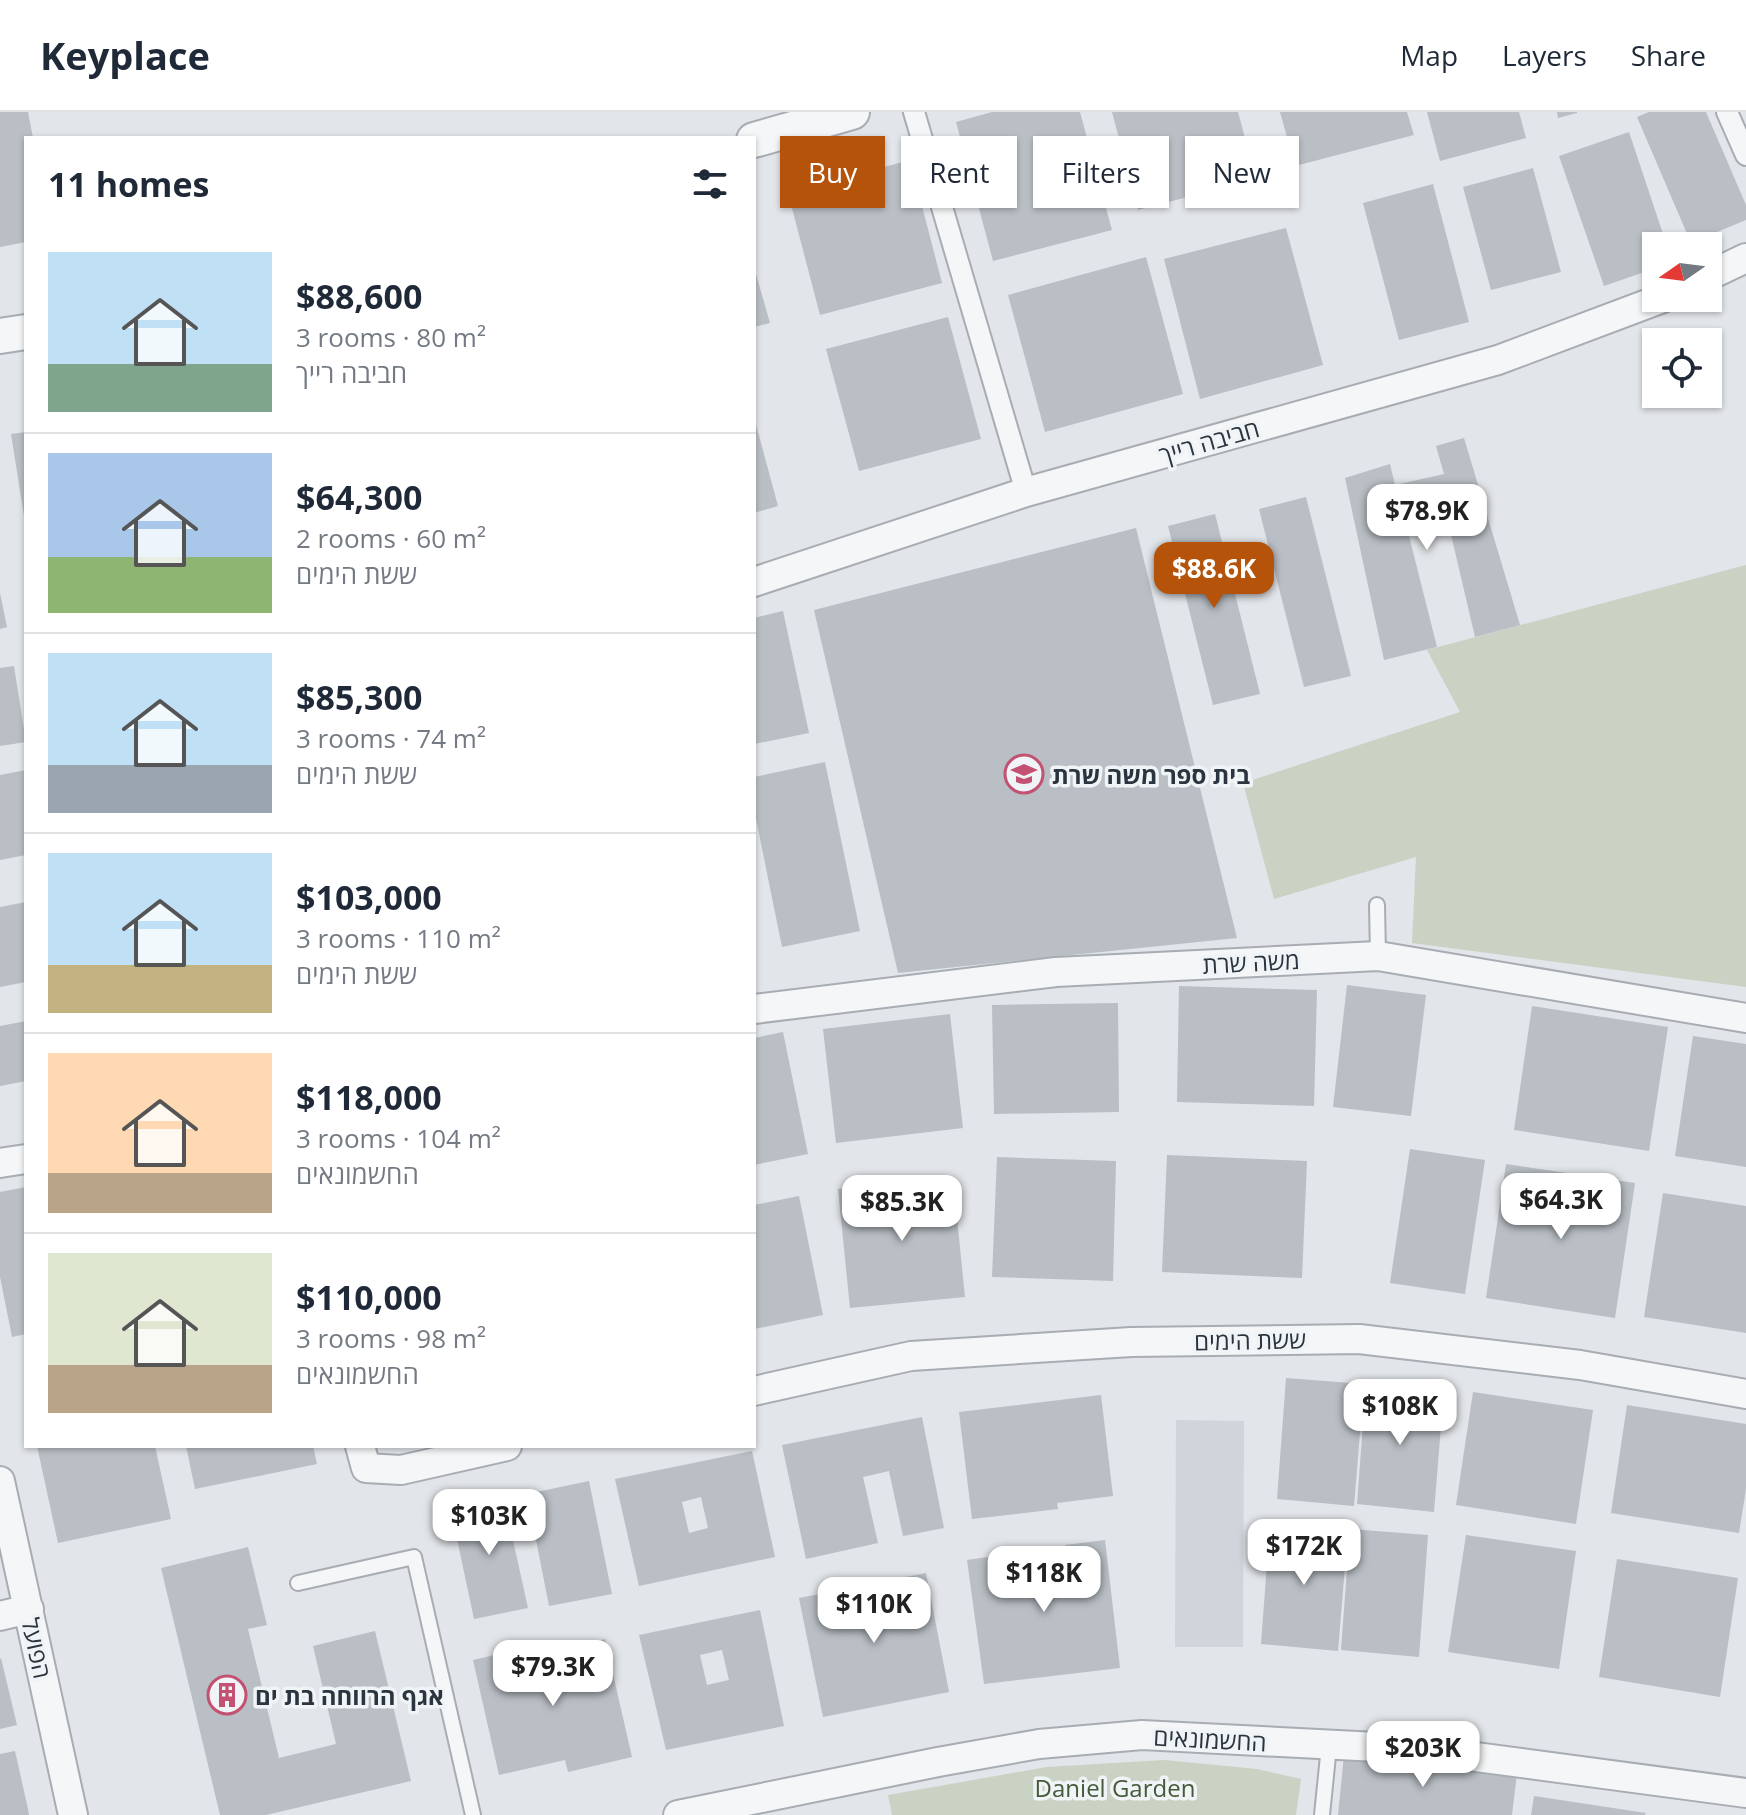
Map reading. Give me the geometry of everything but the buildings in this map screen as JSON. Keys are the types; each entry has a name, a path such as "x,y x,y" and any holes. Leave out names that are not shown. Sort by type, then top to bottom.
{"street":[{"path":"756,139 852,112"},
{"path":"914,112 1026,492"},
{"path":"1727,112 1746,155"},
{"path":"1722,269 1746,258"},
{"name":"חביבה רייך","path":"756,581 1026,492 1498,360 1642,306"},
{"path":"0,336 24,332"},
{"name":"משה שרת","path":"756,1009 1056,972 1378,956 1746,1018"},
{"path":"0,1163 24,1159"},
{"name":"ששת הימים","path":"756,1391 911,1356 1131,1342 1359,1339 1580,1365 1746,1394"},
{"path":"363,1457 401,1470 498,1448"},
{"name":"הפועל","path":"0,1481 73,1815"},
{"path":"0,1616 29,1609"},
{"name":"החשמונאים","path":"678,1815 1039,1744 1142,1735 1416,1749 1746,1793"},
{"path":"1746,1787 1746,1793"}],"lane":[{"path":"1377,905 1378,956"},
{"path":"298,1583 414,1557 473,1815"},
{"path":"1322,1815 1329,1746"}],"shaded area":[{"path":"1176,1420 1244,1421 1243,1647 1175,1647"}],"green space":[{"path":"1746,565 1746,987 1412,943 1416,857 1274,899 1243,783 1460,712 1427,650"},
{"name":"Daniel Garden","path":"1164,1760 1257,1769 1301,1779 1296,1815 892,1815 888,1795 1047,1767"}],"place":[{"name":"בית ספר משה שרת","path":"1024,774"},
{"name":"אגף הרווחה בת ים","path":"227,1695"}]}
